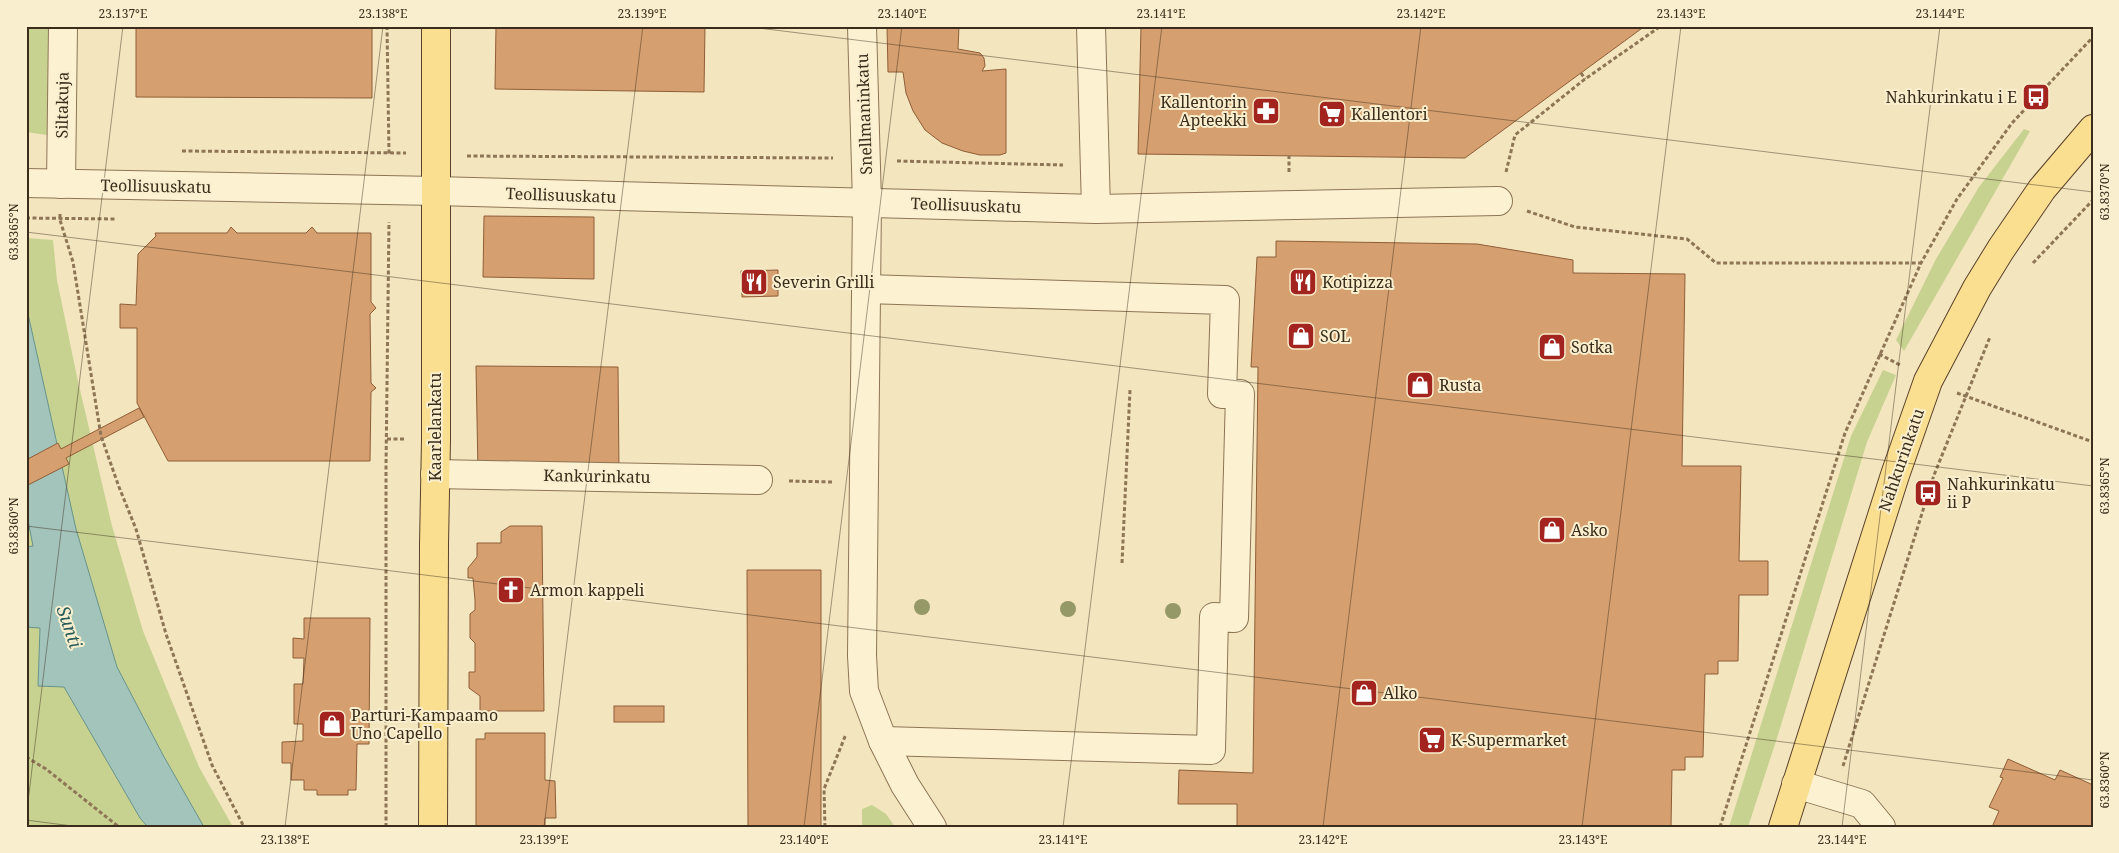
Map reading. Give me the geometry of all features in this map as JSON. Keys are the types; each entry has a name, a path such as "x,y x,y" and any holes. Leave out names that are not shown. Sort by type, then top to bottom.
{"main road":[{"name":"Kaarlelankatu","path":"433,827 436,26"},
{"name":"Nahkurinkatu","path":"1783,827 1895,475 1928,381 1977,288 2001,249 2042,189 2093,129"}],"street":[{"name":"Siltakuja","path":"61,184 63,26"},
{"name":"Snellmaninkatu","path":"862,26 867,203 862,656 864,691 883,741 905,785 932,827"},
{"path":"1091,26 1096,209"},
{"name":"Teollisuuskatu","path":"26,183 436,191 1096,209 1498,201"},
{"path":"866,289 1225,300 1222,394 1240,394 1234,618 1214,618 1211,750 883,741"},
{"name":"Kankurinkatu","path":"435,474 758,480"},
{"path":"1796,784 1862,804 1881,827"}],"path":[{"path":"386,827 386,466 389,152 387,26"},
{"path":"1660,26 1585,79 1515,135 1498,201 1575,227 1687,239 1716,264 1921,263"},
{"path":"1720,827 1845,433 1921,263 1957,199 2012,123 2093,37"},
{"path":"1581,73 1585,79"},
{"path":"181,151 866,159 1095,166"},
{"path":"61,184 60,220 74,262 102,436 119,487 136,529 166,634 212,765 244,827"},
{"path":"2031,264 2093,200"},
{"path":"1834,795 1928,494 1991,334"},
{"path":"1122,563 1130,390"},
{"path":"1966,396 2093,442"},
{"path":"758,480 831,482 864,487"},
{"path":"825,827 824,789 864,691"},
{"path":"26,757 46,768 119,827"}],"green space":[{"path":"26,26 55,26 54,136 26,132"},
{"path":"2024,129 2030,131 1904,351 1896,340 1936,259 1979,187"},
{"path":"26,238 53,240 57,280 77,377 112,526 143,631 199,767 233,827 26,827"},
{"path":"1883,370 1896,375 1867,442 1748,827 1729,827 1851,436"},
{"path":"872,805 886,814 895,827 862,827 862,809"}],"water":[{"name":"Sunti","path":"26,305 76,529 117,667 163,755 204,827 148,827 140,818 64,687 38,686 40,628 26,627 26,547 33,546 26,510"}],"building":[{"path":"136,26 372,26 372,98 136,97"},
{"path":"496,26 705,26 704,92 495,89"},
{"path":"887,26 959,26 958,49 980,53 984,58 985,66 982,71 1006,69 1006,153 1000,155 980,155 963,151 942,143 925,130 913,111 906,93 903,72 888,72"},
{"name":"Kallentori","path":"1141,26 1645,26 1465,158 1138,154"},
{"path":"484,216 594,217 594,279 483,277"},
{"path":"231,227 237,233 306,233 312,227 317,233 371,233 371,302 376,308 370,314 371,383 376,388 371,392 370,461 168,461 137,403 137,328 120,328 120,304 136,305 138,254 156,236 155,233 227,233"},
{"path":"1276,241 1477,244 1573,260 1573,273 1685,274 1682,466 1741,466 1739,561 1768,561 1768,595 1739,595 1738,661 1718,661 1718,674 1705,674 1703,757 1685,757 1685,770 1672,770 1671,827 1237,827 1237,804 1178,804 1179,770 1253,773 1258,367 1251,367 1257,257 1276,257"},
{"path":"778,270 778,296 742,297 741,271"},
{"path":"476,366 618,367 619,472 478,472"},
{"path":"139,408 144,417 66,458 69,464 26,486 26,460 58,443 61,449"},
{"path":"510,526 542,526 544,711 480,711 480,696 469,688 469,672 475,672 475,643 470,638 470,614 475,610 475,600 473,578 468,578 468,568 477,557 477,543 501,543 501,532"},
{"path":"747,570 821,570 821,827 748,827"},
{"path":"304,618 370,618 369,744 357,744 356,790 348,790 348,795 317,795 317,790 304,790 304,780 291,780 291,763 282,763 282,742 303,741 303,724 294,724 294,684 303,684 304,658 293,658 293,638 304,639"},
{"path":"614,706 664,706 664,722 614,722"},
{"path":"485,733 545,733 545,780 555,781 556,818 545,818 545,827 476,827 476,739 485,739"},
{"path":"2008,759 2055,780 2060,770 2093,785 2093,827 1992,827 1999,811 1989,807 2003,778 2000,777"}],"place":[{"name":"Nahkurinkatu i E","path":"2036,97"},
{"name":"Kallentorin Apteekki","path":"1266,111"},
{"name":"Kallentori","path":"1332,114"},
{"name":"Severin Grilli","path":"754,282"},
{"name":"Kotipizza","path":"1303,282"},
{"name":"SOL","path":"1301,336"},
{"name":"Sotka","path":"1552,347"},
{"name":"Rusta","path":"1420,385"},
{"name":"Nahkurinkatu ii P","path":"1928,493"},
{"name":"Asko","path":"1552,530"},
{"name":"Armon kappeli","path":"511,590"},
{"name":"Alko","path":"1364,693"},
{"name":"Parturi-Kampaamo Uno Capello","path":"332,724"},
{"name":"K-Supermarket","path":"1432,740"}]}
